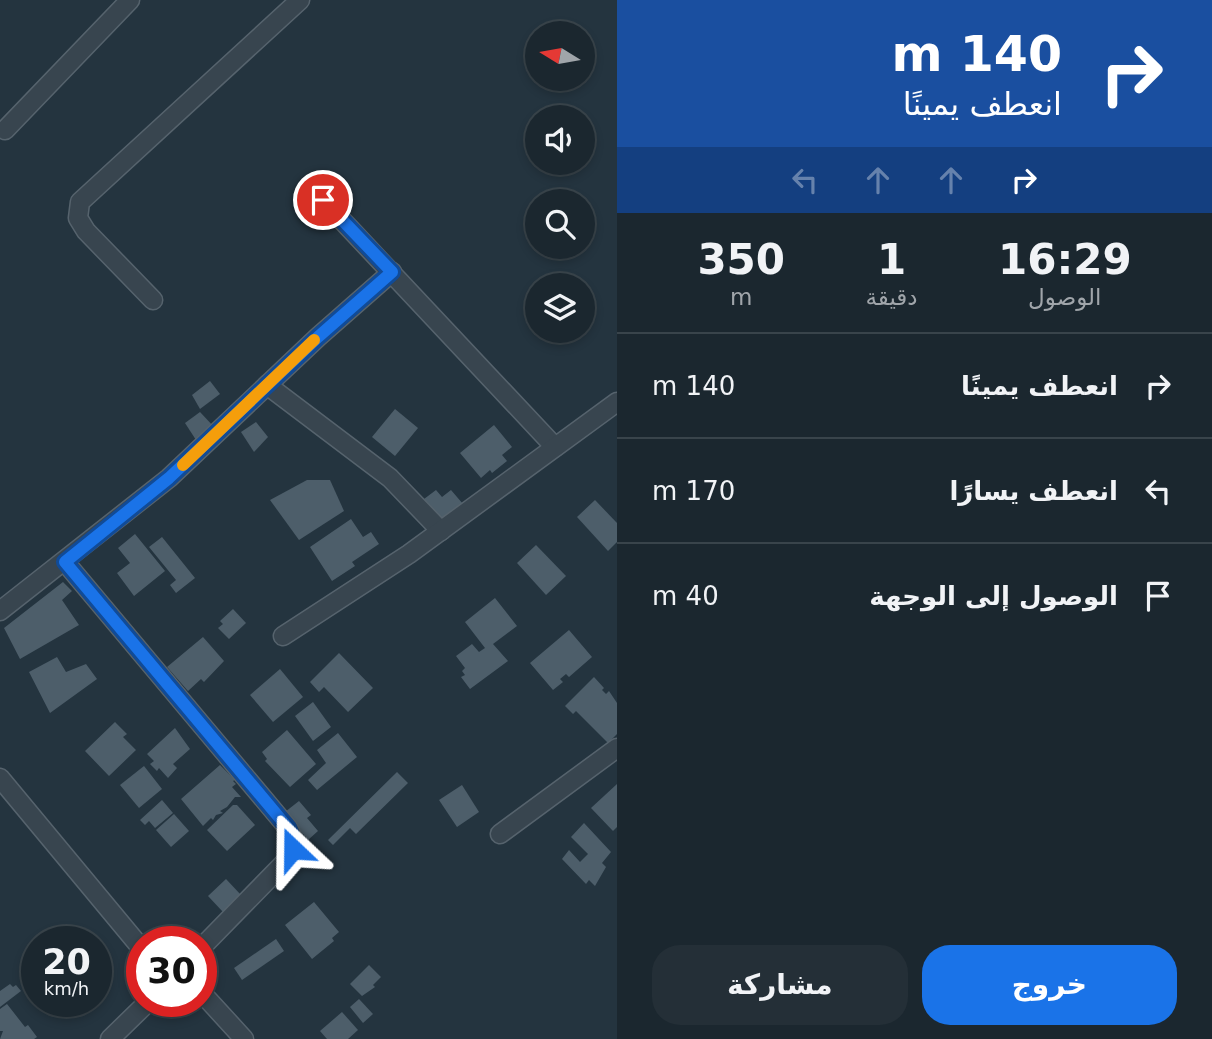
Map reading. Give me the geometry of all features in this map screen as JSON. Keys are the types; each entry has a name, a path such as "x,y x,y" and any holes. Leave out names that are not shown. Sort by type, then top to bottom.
{"street":[{"path":"5,130 130,0"},
{"path":"153,300 86,231 77,213 80,202 300,0"},
{"path":"323,200 555,447"},
{"path":"0,611 169,478 392,272"},
{"path":"267,385 390,478 441,531"},
{"path":"283,636 441,531 617,402"},
{"path":"65,562 279,817 293,840 289,858 217,932"},
{"path":"500,834 617,748"},
{"path":"0,778 126,930"},
{"path":"217,1009 244,1039"},
{"path":"110,1039 133,1017"}],"building":[{"path":"210,381 220,394 200,409 192,395"},
{"path":"395,409 418,428 395,456 372,437"},
{"path":"200,412 215,428 196,440 185,423"},
{"path":"256,422 268,437 254,452 241,432"},
{"path":"494,425 512,447 502,455 507,461 481,478 460,453"},
{"path":"307,480 330,480 344,511 299,540 270,500"},
{"path":"436,490 442,497 451,490 463,504 442,522 424,499"},
{"path":"595,500 617,523 617,542 608,551 577,517"},
{"path":"351,519 363,537 371,532 379,544 352,562 355,566 332,581 310,547"},
{"path":"135,534 165,571 134,596 117,573 130,563 118,548"},
{"path":"162,537 195,578 176,593 170,585 176,580 149,547"},
{"path":"536,545 566,576 546,595 517,563"},
{"path":"63,582 72,591 62,600 79,625 20,659 4,628"},
{"path":"495,598 517,626 493,644 508,661 470,689 461,677 465,675 462,671 465,668 456,656 472,644 479,652 485,648 465,622"},
{"path":"233,609 246,623 229,639 218,628 223,624 220,621"},
{"path":"569,630 592,657 569,677 566,674 560,679 563,682 553,690 530,663"},
{"path":"203,637 224,661 204,682 201,679 188,691 167,667"},
{"path":"339,653 373,688 348,712 324,687 319,692 310,682"},
{"path":"57,657 66,672 86,664 97,679 50,713 29,672"},
{"path":"280,669 303,697 273,722 250,695"},
{"path":"594,677 604,688 602,690 606,694 609,691 617,703 617,734 608,743 576,711 573,714 565,706"},
{"path":"313,702 331,727 313,741 295,716"},
{"path":"115,722 127,734 123,737 136,750 109,776 85,751"},
{"path":"175,728 190,749 173,764 177,768 168,778 159,768 157,771 150,764 154,761 147,754"},
{"path":"287,730 316,764 290,787 265,761 267,759 262,752"},
{"path":"338,733 357,757 317,790 308,780 326,763 317,750"},
{"path":"220,765 235,780 233,781 236,784 232,787 241,797 235,797 220,811 223,813 216,815 213,820 211,818 203,826 181,799"},
{"path":"144,766 162,789 139,808 120,785"},
{"path":"397,772 408,783 356,834 350,828 333,845 328,840"},
{"path":"617,784 617,827 613,831 591,808"},
{"path":"462,785 479,812 457,827 439,800"},
{"path":"162,800 173,813 155,828 149,821 145,825 140,820"},
{"path":"299,801 311,815 307,818 318,831 308,840 285,812"},
{"path":"233,805 237,805 255,825 227,851 207,830"},
{"path":"174,814 189,831 171,847 156,830"},
{"path":"584,823 611,852 602,863 606,867 595,886 589,880 586,884 562,859 569,850 580,862 588,854 571,837"},
{"path":"226,879 241,895 223,912 208,896"},
{"path":"314,902 339,932 332,938 334,941 312,959 285,925"},
{"path":"276,939 284,951 242,980 234,968"},
{"path":"369,965 381,977 373,985 375,987 362,996 350,984"},
{"path":"10,984 13,987 16,985 21,991 0,1007 0,991"},
{"path":"359,999 373,1014 363,1023 350,1007"},
{"path":"7,1004 25,1027 28,1025 37,1037 0,1039 3,1031 0,1031 0,1009"},
{"path":"342,1012 358,1030 348,1039 327,1039 320,1031"}],"slow traffic":[{"path":"183,465 314,340"}],"route":[{"path":"293,849 288,828 65,562 169,478 262,388 392,272 323,200"}]}
